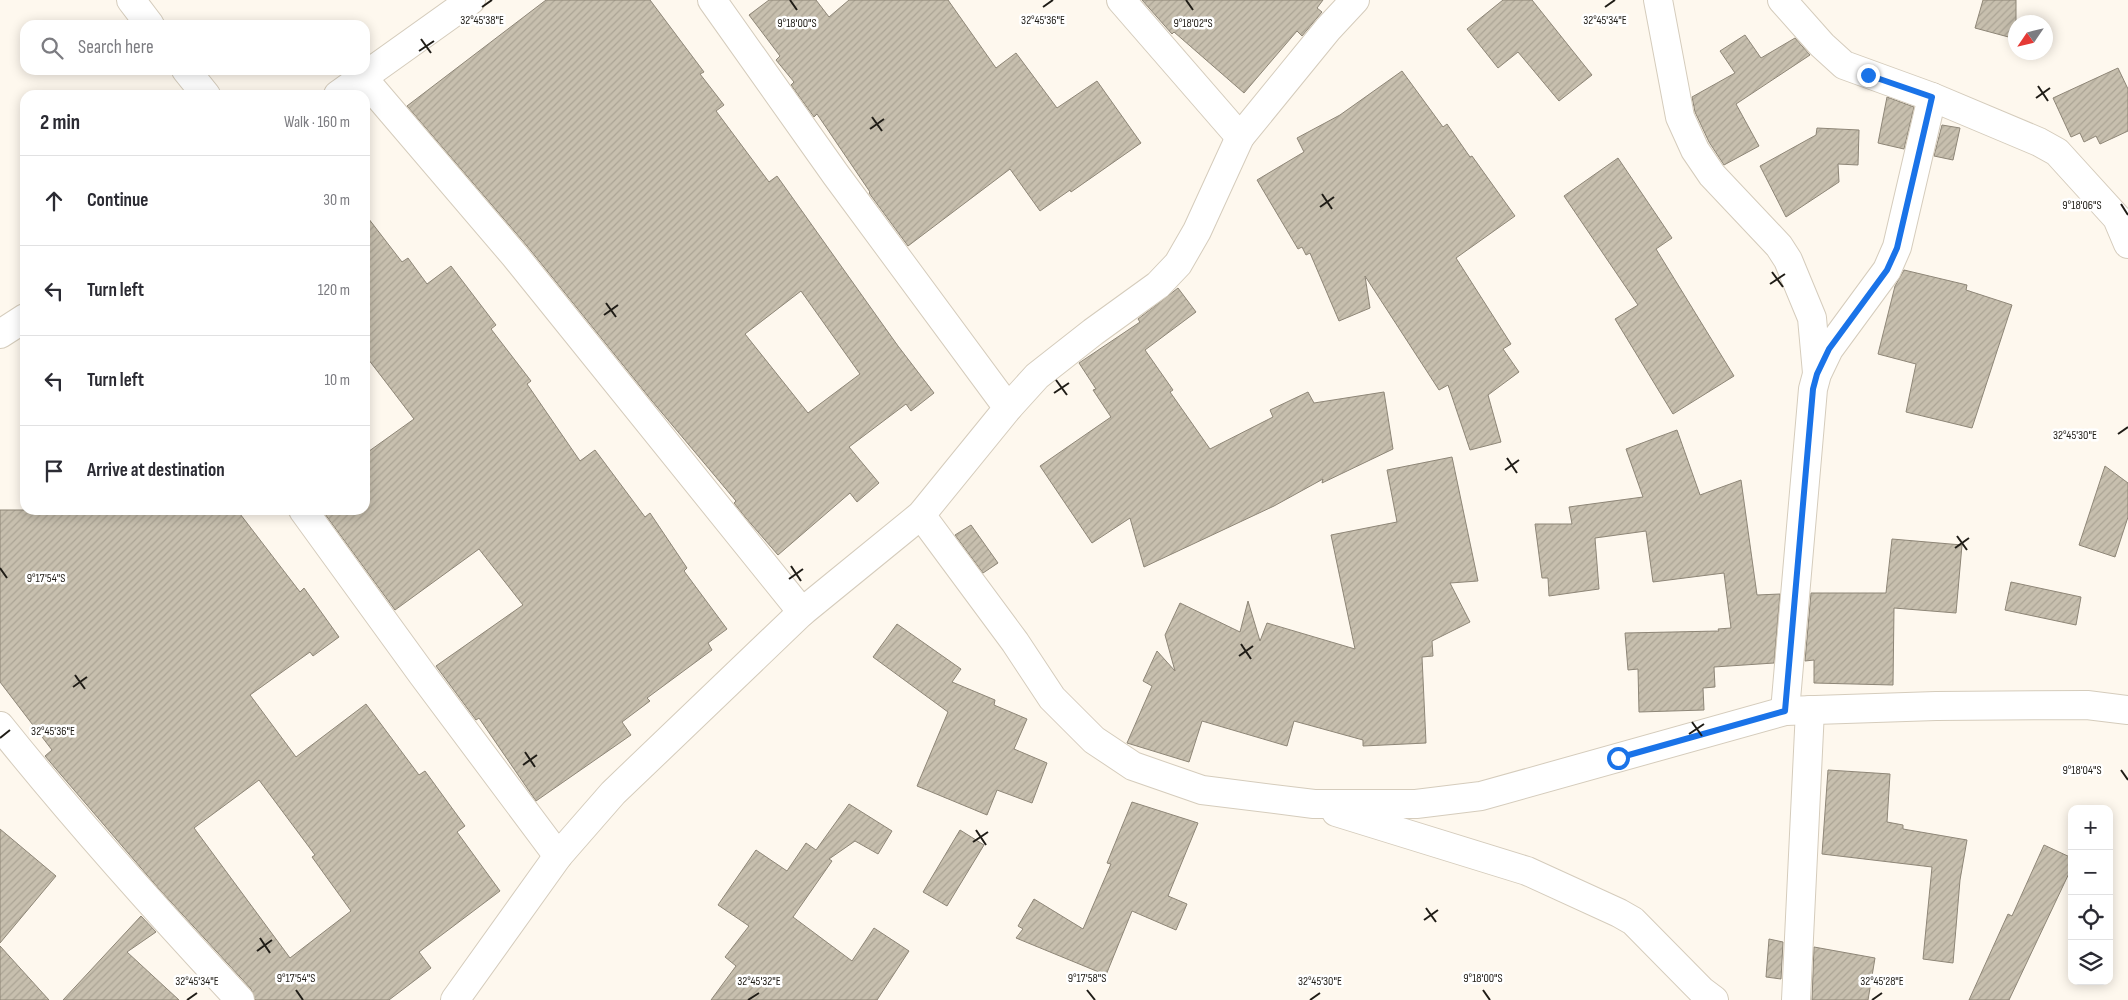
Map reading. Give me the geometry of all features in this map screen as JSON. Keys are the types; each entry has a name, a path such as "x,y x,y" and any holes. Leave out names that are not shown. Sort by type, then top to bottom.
{"street":[{"path":"131,0 146,20"},
{"path":"370,74 471,0"},
{"path":"712,0 836,175 1008,408"},
{"path":"1121,0 1240,137"},
{"path":"455,1000 558,856 613,793 802,612 921,514 1026,387 1048,367 1158,284 1178,264 1197,231 1240,137 1328,29 1355,0"},
{"path":"1658,0 1680,117 1694,150 1712,175 1779,246 1788,260 1812,318 1817,374"},
{"path":"1782,0 1822,45 1844,65 1932,97 2039,142 2056,152 2117,218 2128,244"},
{"path":"190,75 202,90"},
{"path":"346,90 368,75"},
{"path":"364,78 515,256 802,612"},
{"path":"1796,1000 1797,710 1813,389 1817,374 1829,349 1887,270 1897,248 1932,97"},
{"path":"0,334 20,321"},
{"path":"921,514 1015,642 1052,698 1094,740 1133,766 1202,790 1314,804 1416,804 1481,796 1797,710 1936,706 2087,705 2128,710"},
{"path":"308,515 422,674 558,856"},
{"path":"0,726 63,804 183,940 240,1000"},
{"path":"1314,804 1527,871 1619,913 1633,922 1708,997"}],"building":[{"path":"546,0 650,0 704,72 700,74 724,105 716,111 769,182 777,176 898,346 934,393 911,411 906,404 849,447 879,483 857,502 850,493 778,555 745,517 734,503 736,501 652,401 527,246 407,106","holes":["801,291 860,374 808,413 745,334"]},
{"path":"769,0 816,0 829,17 849,0 948,0 996,68 1016,53 1057,108 1097,81 1141,143 1071,192 1070,190 1040,211 1010,169 908,246 869,193 817,114 814,117 791,85 794,82 776,60 780,56 749,15"},
{"path":"1142,0 1323,0 1317,8 1322,12 1302,36 1297,31 1244,93 1174,32 1172,34"},
{"path":"1503,0 1532,0 1592,75 1559,101 1518,52 1498,68 1467,29"},
{"path":"1983,0 2016,0 2016,15 2008,15 2008,37 1975,28"},
{"path":"1745,35 1761,58 1795,38 1810,55 1736,104 1759,146 1724,165 1709,142 1695,112 1692,97 1735,73 1720,51"},
{"path":"2118,68 2128,89 2128,131 2100,144 2096,136 2084,142 2080,133 2071,137 2053,98"},
{"path":"1402,71 1443,127 1447,124 1470,157 1472,156 1515,216 1456,258 1511,344 1503,349 1519,372 1488,395 1501,442 1470,450 1448,385 1439,390 1365,276 1370,308 1339,321 1310,253 1306,255 1302,247 1298,249 1257,180 1304,152 1297,138 1340,115"},
{"path":"1887,97 1914,107 1904,149 1878,143"},
{"path":"1942,125 1960,128 1953,160 1934,156"},
{"path":"1817,128 1859,130 1858,165 1838,164 1839,182 1786,217 1760,166 1816,135"},
{"path":"1618,158 1672,238 1656,249 1734,376 1673,414 1615,319 1638,305 1564,196"},
{"path":"370,220 402,262 408,258 427,284 451,266 496,325 491,329 531,381 527,384 580,461 595,450 645,517 650,513 687,568 684,571 727,629 708,643 712,650 647,698 650,701 622,722 631,735 536,801 479,718 476,720 436,666 523,605 479,549 395,610 326,515 370,515 370,450 414,419 370,362"},
{"path":"1904,270 1967,285 1966,290 2012,305 1972,428 1906,412 1916,364 1878,354 1895,286"},
{"path":"1178,288 1196,312 1145,350 1173,390 1170,392 1210,449 1273,417 1270,410 1308,392 1314,403 1384,392 1393,449 1322,483 1323,479 1274,506 1144,567 1130,518 1092,543 1040,466 1111,417 1093,390 1096,389 1079,363 1140,322 1138,319"},
{"path":"1677,430 1700,495 1741,480 1757,595 1780,594 1774,663 1714,667 1715,687 1703,688 1704,710 1639,712 1638,669 1628,670 1625,633 1719,631 1718,629 1731,628 1724,573 1653,582 1646,531 1595,538 1599,589 1549,596 1548,578 1542,578 1535,524 1572,524 1569,507 1643,497 1626,449"},
{"path":"1452,457 1478,581 1450,583 1470,622 1432,641 1433,656 1422,657 1426,743 1363,746 1363,740 1294,721 1287,746 1202,721 1189,762 1127,743 1152,686 1143,681 1157,651 1175,671 1165,635 1180,603 1240,632 1248,601 1260,641 1267,623 1355,649 1331,535 1397,522 1387,470"},
{"path":"2105,466 2128,483 2128,517 2115,557 2079,545"},
{"path":"0,510 20,510 20,515 241,515 300,592 304,588 339,637 313,656 310,652 250,695 296,757 366,704 419,775 425,771 465,826 457,832 500,891 419,952 431,968 389,1000 255,1000 251,989 159,889 45,756 52,750 0,682","holes":["259,780 315,855 312,857 351,911 290,958 194,828"]},
{"path":"971,525 998,563 983,573 955,535"},
{"path":"1892,539 1962,545 1956,613 1894,608 1893,685 1814,683 1814,660 1805,661 1811,593 1886,593"},
{"path":"2011,582 2081,597 2076,625 2005,610"},
{"path":"897,624 961,669 952,682 995,700 994,705 1027,719 1014,749 1047,763 1032,803 997,790 987,815 917,786 948,712 873,657"},
{"path":"1828,770 1890,774 1887,822 1903,825 1903,829 1967,840 1960,880 1953,963 1923,959 1932,867 1822,854"},
{"path":"1132,802 1198,823 1168,896 1187,904 1176,930 1132,911 1106,975 1016,938 1023,929 1018,926 1034,899 1083,929 1111,864 1107,863"},
{"path":"849,804 892,831 878,854 855,841 829,859 832,861 793,917 852,961 874,928 909,951 877,1000 711,1000 736,966 725,957 749,926 718,905 756,850 787,871 806,843 816,850"},
{"path":"0,829 56,876 0,943"},
{"path":"960,830 984,845 947,906 923,892"},
{"path":"2044,845 2068,856 2068,875 2009,1000 1969,1000 2008,914 2012,916"},
{"path":"141,916 156,932 127,952 179,1000 63,1000"},
{"path":"1769,939 1783,942 1781,979 1766,977"},
{"path":"0,946 49,1000 0,1000"},
{"path":"1814,947 1875,958 1868,1000 1812,1000"}],"route":[{"path":"1618,758 1785,711 1813,389 1817,374 1829,349 1887,270 1897,248 1932,97 1868,75"}]}
